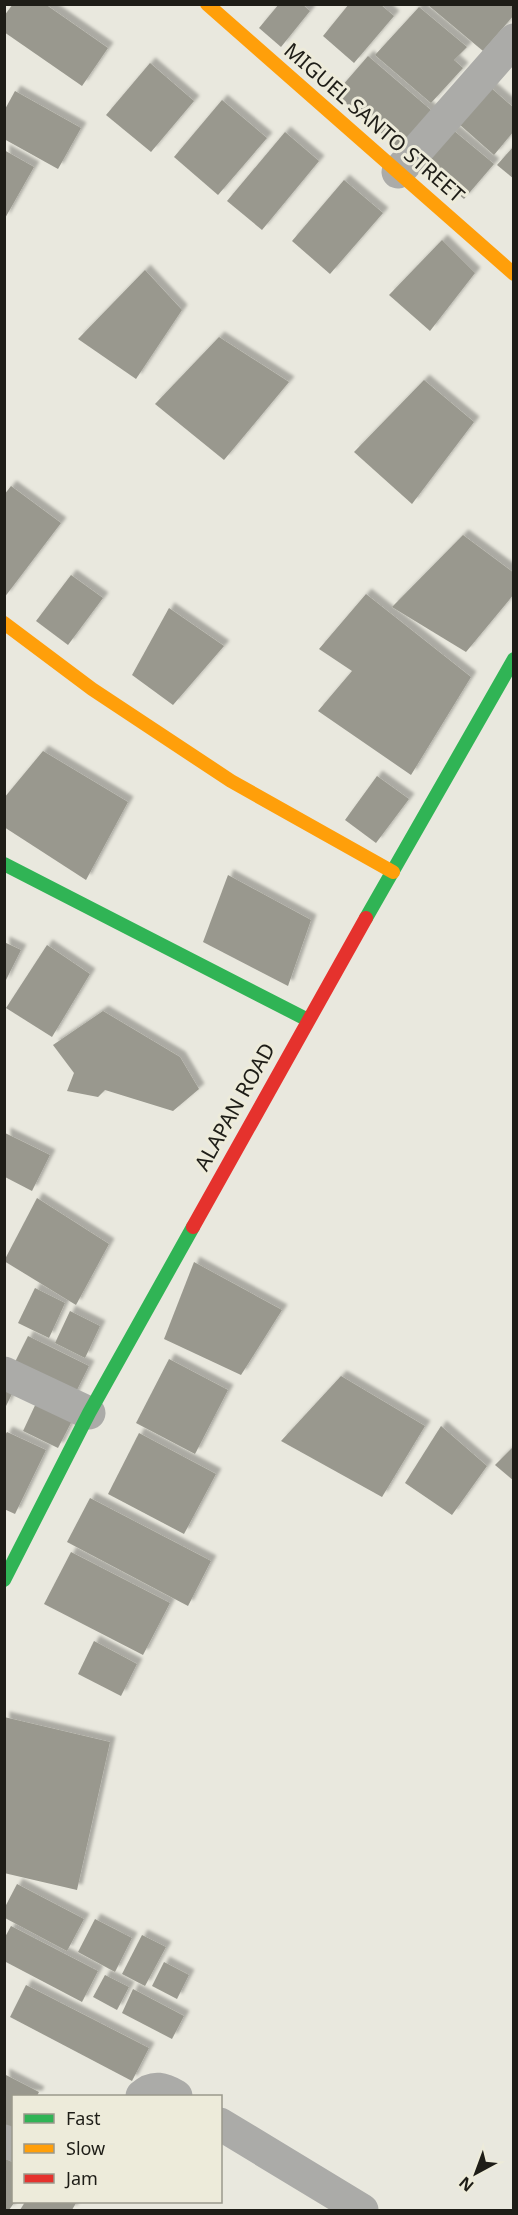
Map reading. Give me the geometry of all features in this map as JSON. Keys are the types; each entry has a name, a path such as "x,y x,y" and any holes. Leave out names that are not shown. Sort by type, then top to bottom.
{"street":[{"name":"MIGUEL SANTO STREET","path":"207,4 513,274"},
{"path":"398,172 513,40"},
{"path":"4,623 92,689 231,781 393,872"},
{"name":"ALAPAN ROAD","path":"4,1580 89,1413 513,659"},
{"path":"4,864 308,1020"},
{"path":"4,1373 89,1413"},
{"path":"145,2095 153,2089 161,2089 172,2095"},
{"path":"222,2125 362,2211"}],"building":[{"path":"13,4 45,4 108,48 82,86 4,32 4,16"},
{"path":"279,4 302,4 310,11 281,47 259,28"},
{"path":"349,4 380,4 394,16 354,63 323,36"},
{"path":"428,5 514,5 514,15 483,51"},
{"path":"419,7 467,47 454,60 463,68 431,103 375,55"},
{"path":"368,56 439,117 407,155 335,94"},
{"path":"150,63 194,101 151,152 106,115"},
{"path":"490,87 514,108 514,131 494,155 459,124"},
{"path":"15,91 81,128 58,169 4,139 4,111"},
{"path":"222,100 267,138 218,195 174,157"},
{"path":"453,130 494,164 464,199 424,165"},
{"path":"285,132 319,161 262,230 227,201"},
{"path":"514,146 514,179 497,165"},
{"path":"4,150 34,167 4,220"},
{"path":"344,180 383,213 330,274 292,241"},
{"path":"442,240 475,273 430,331 389,295"},
{"path":"145,270 182,310 136,379 78,339"},
{"path":"219,337 289,382 224,460 155,404"},
{"path":"424,380 474,422 412,504 354,452"},
{"path":"11,486 61,523 4,598 4,495"},
{"path":"463,535 514,573 514,594 466,652 392,607"},
{"path":"71,575 103,598 68,645 36,621"},
{"path":"366,594 471,677 411,775 318,711 352,671 319,649"},
{"path":"169,608 224,646 173,705 132,675"},
{"path":"43,751 128,802 86,880 4,827 4,798"},
{"path":"377,776 409,799 376,843 345,820"},
{"path":"228,875 311,920 288,986 203,942"},
{"path":"4,942 21,950 4,984"},
{"path":"47,945 90,974 52,1037 6,1008"},
{"path":"103,1011 180,1057 199,1089 173,1111 105,1090 98,1097 67,1091 74,1073 53,1045"},
{"path":"5,1133 50,1155 32,1191 5,1177"},
{"path":"37,1198 109,1244 76,1305 4,1261"},
{"path":"194,1262 282,1310 241,1375 164,1339"},
{"path":"35,1288 65,1303 49,1338 18,1323"},
{"path":"70,1311 100,1326 85,1358 55,1343"},
{"path":"28,1336 89,1366 73,1398 12,1368"},
{"path":"169,1359 228,1390 195,1454 136,1423"},
{"path":"341,1376 425,1426 382,1497 281,1441"},
{"path":"4,1385 14,1390 4,1410"},
{"path":"38,1399 74,1417 58,1448 23,1431"},
{"path":"441,1426 487,1466 452,1515 405,1483"},
{"path":"7,1432 46,1450 15,1514 4,1509 4,1437"},
{"path":"139,1433 216,1474 184,1534 108,1494"},
{"path":"514,1446 514,1481 495,1465"},
{"path":"90,1498 211,1561 188,1606 67,1542"},
{"path":"71,1552 170,1603 143,1655 44,1604"},
{"path":"94,1641 137,1664 121,1696 78,1674"},
{"path":"4,1717 110,1742 77,1890 4,1873"},
{"path":"17,1884 84,1919 67,1951 5,1918 5,1907"},
{"path":"95,1919 132,1938 115,1972 78,1952"},
{"path":"11,1926 98,1971 82,2002 4,1961 4,1939"},
{"path":"142,1935 166,1947 145,1986 122,1974"},
{"path":"164,1962 189,1975 177,1999 152,1986"},
{"path":"105,1975 129,1987 117,2010 93,1997"},
{"path":"26,1985 149,2048 132,2081 10,2017"},
{"path":"133,1989 184,2016 172,2039 122,2013"},
{"path":"4,2074 39,2092 38,2095 12,2095 12,2132 4,2128"},
{"path":"4,2158 12,2162 12,2203 14,2203 9,2210 4,2210"},
{"path":"24,2203 76,2203 72,2210 20,2210"}],"traffic: fast":[{"path":"366,918 514,659"},
{"path":"4,864 308,1020"},
{"path":"4,1580 89,1413 193,1227"}],"traffic: slow":[{"path":"207,4 514,274"},
{"path":"4,623 92,689 231,781 393,872"}],"traffic: jam":[{"path":"193,1227 366,918"}]}
